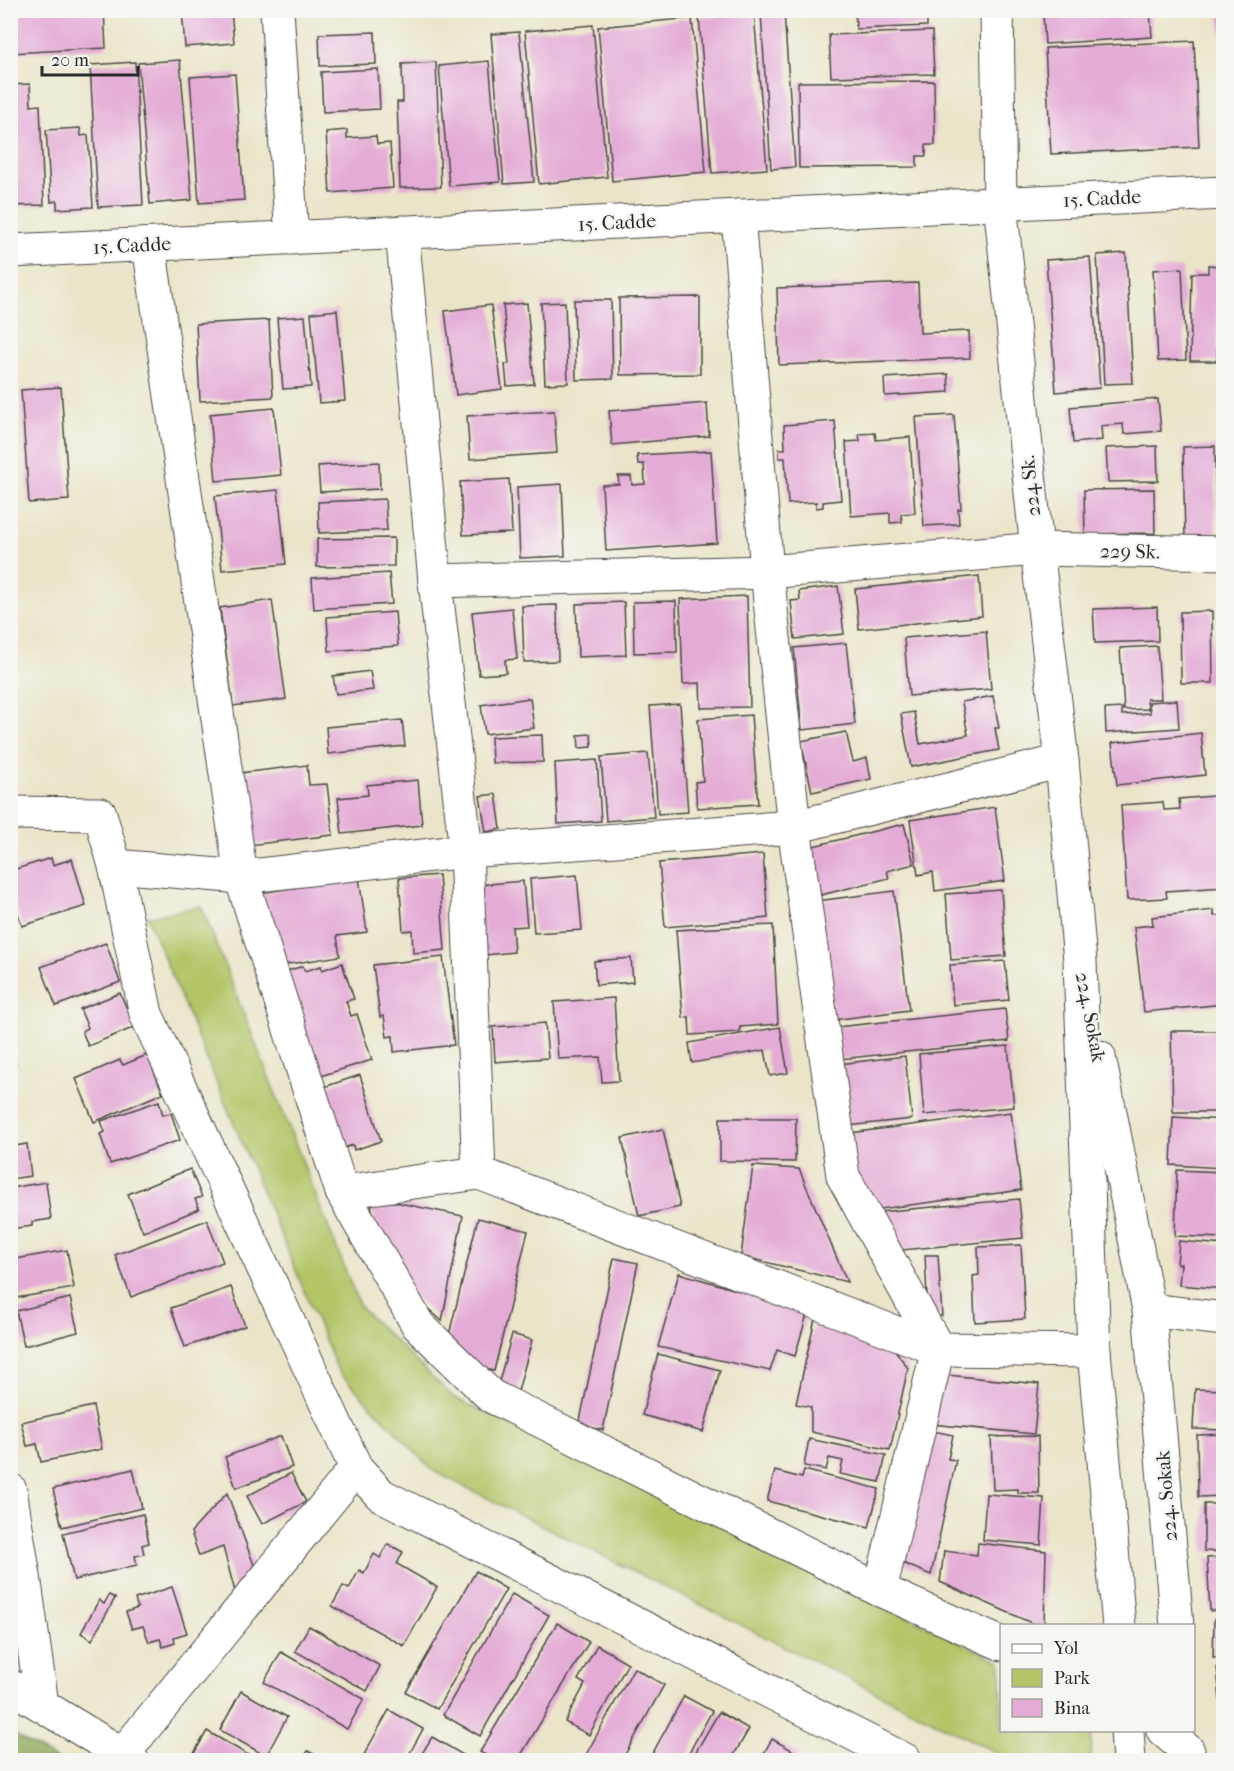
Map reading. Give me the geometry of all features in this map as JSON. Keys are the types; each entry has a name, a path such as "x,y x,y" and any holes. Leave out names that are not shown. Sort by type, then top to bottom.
{"street":[{"path":"278,10 292,238"},
{"name":"224 Sk.","path":"997,10 1000,203 1062,761 1080,961"},
{"name":"15. Cadde","path":"10,251 1224,193"},
{"path":"738,216 767,572 794,827 843,1176 938,1349 880,1590"},
{"path":"402,232 435,581 466,851 480,1173"},
{"path":"148,244 241,877 342,1192 418,1325 491,1396 880,1590 1000,1643"},
{"name":"229 Sk.","path":"435,581 767,572 1037,549 1224,553"},
{"path":"115,866 241,877 466,851 794,827 1062,761"},
{"path":"10,813 100,814 115,866 146,1014 356,1468 381,1495 904,1761"},
{"name":"224. Sokak","path":"1080,961 1149,1310 1177,1624"},
{"name":"224. Sokak","path":"1080,961 1094,1351 1119,1624"},
{"path":"342,1192 480,1173 938,1349 1094,1351"},
{"path":"1149,1310 1224,1319"},
{"path":"10,1686 127,1758 356,1468"},
{"path":"10,1490 42,1706"},
{"path":"1127,1732 1129,1761"}],"green space":[{"path":"201,906 360,1307 453,1397 1000,1662 1000,1732 1092,1732 1091,1760 1011,1760 433,1471 338,1371 147,917"},
{"path":"11,1733 58,1760 11,1760"}],"building":[{"path":"10,10 104,10 106,48 10,53"},
{"path":"182,10 231,10 234,43 185,47"},
{"path":"855,10 927,10 927,26 856,29"},
{"path":"1101,10 1150,10 1152,37 1045,44 1043,14"},
{"path":"1218,10 1224,10 1224,40 1222,40"},
{"path":"784,12 795,167 771,169 761,13"},
{"path":"754,14 767,169 712,173 699,18"},
{"path":"692,18 706,172 612,181 598,27"},
{"path":"593,25 607,177 539,184 525,31"},
{"path":"932,31 934,74 831,77 829,35"},
{"path":"375,32 376,64 320,66 319,34"},
{"path":"519,32 534,182 504,184 491,34"},
{"path":"1194,41 1199,147 1051,154 1045,48"},
{"path":"180,60 192,200 150,204 138,63"},
{"path":"489,61 500,182 449,186 439,66"},
{"path":"135,62 143,205 98,207 90,65"},
{"path":"436,62 441,187 400,188 397,102 403,102 402,64"},
{"path":"378,69 380,109 323,112 321,72"},
{"path":"235,74 244,200 199,203 190,77"},
{"path":"934,81 935,145 926,145 926,156 917,156 917,167 799,168 798,82"},
{"path":"30,84 31,106 40,105 44,205 10,206 10,85"},
{"path":"80,128 81,136 88,135 93,207 57,209 57,201 51,202 46,130"},
{"path":"347,130 347,138 376,136 377,144 390,143 393,188 330,193 326,132"},
{"path":"1126,253 1133,383 1104,384 1097,255"},
{"path":"1090,257 1100,388 1056,392 1046,260"},
{"path":"1208,265 1219,266 1217,361 1190,361 1192,273 1208,273"},
{"path":"1182,268 1186,360 1158,361 1153,270"},
{"path":"918,283 920,333 969,331 970,358 779,365 777,288"},
{"path":"700,297 700,374 620,375 619,298"},
{"path":"574,300 611,300 613,379 576,380"},
{"path":"565,302 568,383 545,384 541,303"},
{"path":"527,303 534,384 507,386 505,364 509,364 503,305"},
{"path":"491,305 502,389 456,395 445,311"},
{"path":"337,310 345,401 319,403 311,313"},
{"path":"305,316 311,387 283,389 277,318"},
{"path":"269,320 273,397 200,401 196,324"},
{"path":"948,374 949,392 885,396 884,378"},
{"path":"61,387 69,500 29,503 21,390"},
{"path":"1158,399 1161,431 1124,434 1123,424 1101,426 1102,440 1073,443 1070,407"},
{"path":"707,403 709,436 612,445 609,411"},
{"path":"274,408 281,475 216,481 210,414"},
{"path":"554,411 557,453 470,459 467,416"},
{"path":"954,415 961,509 958,509 959,524 924,526 916,417"},
{"path":"835,421 841,500 823,502 823,507 816,508 816,502 788,504 785,458 779,458 779,449 785,449 784,425"},
{"path":"875,433 876,440 910,437 915,513 901,514 902,522 890,523 890,513 851,516 846,442 860,441 859,434"},
{"path":"1157,446 1158,481 1108,482 1106,448"},
{"path":"1215,446 1216,538 1185,538 1183,447"},
{"path":"711,451 717,543 606,551 602,485 619,484 618,476 631,476 632,485 645,484 644,464 638,464 637,455"},
{"path":"379,462 380,489 320,492 318,466"},
{"path":"509,479 512,533 463,535 460,482"},
{"path":"562,484 565,556 520,558 517,487"},
{"path":"1154,489 1155,533 1085,534 1084,490"},
{"path":"278,490 286,564 222,570 215,496"},
{"path":"385,499 387,530 319,533 318,502"},
{"path":"394,538 394,566 317,567 317,539"},
{"path":"389,573 392,604 314,609 312,578"},
{"path":"979,576 982,616 859,629 855,589"},
{"path":"838,586 844,634 795,639 791,601 800,600 799,591"},
{"path":"747,596 750,707 701,708 700,683 683,684 680,599"},
{"path":"272,600 286,699 233,706 220,608"},
{"path":"676,601 677,652 634,653 633,602"},
{"path":"624,602 626,655 578,657 576,604"},
{"path":"557,605 558,661 524,662 522,606"},
{"path":"1157,607 1158,641 1095,643 1093,609"},
{"path":"512,608 517,659 505,660 506,673 479,675 472,612"},
{"path":"1212,611 1213,683 1181,683 1180,612"},
{"path":"395,612 398,646 329,651 327,617"},
{"path":"986,631 991,689 909,696 904,638"},
{"path":"846,643 855,724 802,730 794,648"},
{"path":"1157,646 1161,699 1147,699 1148,709 1124,710 1120,648"},
{"path":"370,671 373,690 336,694 333,676"},
{"path":"993,696 999,728 995,728 999,750 911,767 901,714 914,712 920,744 968,735 962,702"},
{"path":"530,698 534,728 485,734 481,705"},
{"path":"1177,700 1179,728 1106,733 1105,709 1122,708 1122,715 1150,713 1149,702"},
{"path":"680,704 688,812 658,814 650,706"},
{"path":"751,715 758,804 697,808 695,782 703,781 698,719"},
{"path":"402,720 405,746 328,754 326,727"},
{"path":"846,732 853,762 867,758 871,779 812,792 801,741"},
{"path":"1201,733 1205,775 1117,785 1112,743"},
{"path":"591,734 592,747 579,748 578,735"},
{"path":"542,735 543,762 492,763 491,737"},
{"path":"648,753 654,817 606,821 601,757"},
{"path":"597,760 601,821 558,824 555,763"},
{"path":"307,765 309,785 327,784 333,835 249,845 240,773"},
{"path":"418,780 422,825 342,834 338,798 368,795 367,785"},
{"path":"496,794 501,829 486,832 480,796"},
{"path":"1224,795 1224,887 1166,891 1167,898 1127,900 1121,805 1163,802 1164,810 1180,809 1179,799"},
{"path":"995,807 1005,881 935,891 933,872 918,875 910,820"},
{"path":"904,824 914,864 887,871 889,878 821,895 809,847"},
{"path":"763,854 768,918 665,927 659,863"},
{"path":"51,858 53,865 72,859 86,906 22,926 10,889 10,871"},
{"path":"439,875 445,950 413,953 412,930 403,931 399,878"},
{"path":"577,875 582,930 534,933 530,879"},
{"path":"359,878 367,932 337,936 340,956 277,966 259,893"},
{"path":"523,881 527,926 512,927 514,952 485,955 479,885"},
{"path":"1001,890 1006,956 951,960 946,894"},
{"path":"894,891 909,1010 833,1020 817,901"},
{"path":"1214,910 1214,916 1224,915 1224,1004 1144,1012 1134,927 1153,925 1152,917"},
{"path":"773,925 778,1024 740,1027 740,1032 690,1035 689,1017 683,1018 676,930"},
{"path":"106,943 120,982 56,1006 41,967"},
{"path":"443,957 454,1045 394,1052 393,1036 387,1037 384,1016 380,1017 373,965"},
{"path":"631,958 633,982 596,985 594,961"},
{"path":"1005,961 1009,1000 953,1005 950,965"},
{"path":"342,963 354,999 346,1001 351,1016 357,1014 372,1060 317,1077 284,972 303,966 305,971 321,966 322,970"},
{"path":"120,993 135,1027 88,1046 82,1031 88,1028 80,1009"},
{"path":"614,998 619,1081 602,1082 600,1057 558,1059 554,1002"},
{"path":"1005,1009 1009,1041 840,1059 837,1027"},
{"path":"545,1023 548,1058 495,1062 493,1027"},
{"path":"780,1027 788,1073 770,1076 765,1050 692,1063 689,1043"},
{"path":"1171,1031 1224,1031 1224,1112 1173,1112"},
{"path":"10,1045 16,1064 10,1065"},
{"path":"1008,1046 1014,1107 924,1115 919,1054"},
{"path":"147,1055 163,1093 94,1122 76,1079 120,1060 123,1065"},
{"path":"905,1056 912,1119 847,1126 839,1064"},
{"path":"10,1075 15,1089 10,1090"},
{"path":"360,1075 381,1141 354,1150 353,1145 344,1148 324,1087"},
{"path":"159,1101 163,1115 171,1113 180,1140 110,1164 100,1134 105,1132 101,1121"},
{"path":"1011,1112 1021,1190 873,1210 856,1180 850,1133"},
{"path":"1173,1117 1224,1120 1224,1168 1171,1165"},
{"path":"720,1118 796,1118 795,1162 720,1161"},
{"path":"663,1129 680,1207 639,1216 622,1138"},
{"path":"27,1144 31,1176 10,1179 10,1147"},
{"path":"753,1166 799,1169 847,1282 741,1256"},
{"path":"190,1169 202,1197 195,1199 199,1209 143,1232 128,1194"},
{"path":"1177,1170 1224,1172 1224,1238 1175,1236"},
{"path":"46,1182 51,1219 32,1222 32,1226 10,1229 10,1188"},
{"path":"370,1197 463,1216 442,1321 409,1292 376,1235"},
{"path":"1019,1199 1023,1238 892,1251 879,1212"},
{"path":"478,1218 528,1231 494,1371 467,1365 447,1343"},
{"path":"207,1220 223,1262 131,1297 115,1255"},
{"path":"1179,1241 1224,1245 1224,1289 1179,1285 1181,1264 1177,1264"},
{"path":"1021,1245 1025,1319 975,1322 973,1276 979,1275 978,1247"},
{"path":"67,1250 74,1288 10,1299 10,1260"},
{"path":"925,1255 938,1255 942,1316 928,1317"},
{"path":"614,1258 638,1263 603,1430 579,1425"},
{"path":"679,1273 808,1311 795,1356 777,1350 770,1371 658,1347"},
{"path":"231,1287 245,1326 185,1347 171,1308"},
{"path":"70,1298 78,1332 24,1346 16,1311"},
{"path":"816,1314 879,1328 908,1368 890,1450 811,1432 811,1407 796,1404"},
{"path":"512,1334 532,1340 518,1391 498,1385"},
{"path":"658,1354 720,1370 703,1432 642,1415"},
{"path":"937,1374 1039,1384 1034,1434 931,1424"},
{"path":"1195,1389 1224,1390 1224,1430 1193,1429"},
{"path":"93,1406 102,1449 41,1462 37,1444 27,1446 21,1422"},
{"path":"928,1430 953,1435 948,1459 956,1460 931,1575 900,1562"},
{"path":"1224,1434 1224,1496 1198,1497 1197,1435"},
{"path":"281,1436 292,1467 236,1488 225,1457"},
{"path":"1038,1436 1039,1493 1018,1493 1018,1489 993,1490 991,1437"},
{"path":"809,1439 886,1455 880,1482 840,1474 843,1461 829,1458 826,1470 804,1466"},
{"path":"133,1469 142,1508 62,1527 53,1489"},
{"path":"804,1470 879,1489 869,1527 767,1501 775,1471 802,1478"},
{"path":"291,1473 306,1502 262,1524 247,1496"},
{"path":"227,1493 260,1581 237,1599 223,1547 199,1556 191,1532"},
{"path":"986,1494 1044,1498 1041,1545 983,1540"},
{"path":"1204,1504 1224,1504 1224,1552 1204,1551"},
{"path":"143,1514 149,1543 142,1545 144,1554 135,1556 137,1565 74,1580 63,1533"},
{"path":"978,1543 1046,1551 1044,1624 1034,1624 940,1582 944,1551 977,1555"},
{"path":"388,1544 403,1552 397,1564 437,1587 404,1646 332,1606 343,1586 349,1589 359,1570 364,1573 374,1554 380,1558"},
{"path":"1224,1557 1224,1610 1210,1611 1207,1558"},
{"path":"476,1571 506,1589 437,1709 406,1692"},
{"path":"172,1587 187,1633 174,1637 175,1643 163,1647 160,1639 149,1642 143,1626 132,1629 126,1612 138,1608 135,1599"},
{"path":"512,1594 549,1615 480,1736 443,1715"},
{"path":"109,1595 115,1598 92,1640 81,1633 99,1600 104,1604"},
{"path":"1214,1619 1224,1620 1224,1657 1213,1657"},
{"path":"557,1623 589,1642 518,1760 494,1760 480,1752"},
{"path":"309,1626 380,1666 367,1691 295,1651"},
{"path":"597,1645 628,1663 589,1735 565,1722 585,1684 578,1680"},
{"path":"281,1652 364,1699 347,1729 264,1682"},
{"path":"1224,1665 1224,1725 1222,1725 1217,1666"},
{"path":"634,1668 664,1685 622,1760 583,1760"},
{"path":"241,1691 287,1717 266,1756 220,1730"},
{"path":"684,1696 712,1711 685,1760 649,1760"},
{"path":"389,1710 423,1729 406,1760 361,1760"},
{"path":"719,1712 749,1729 731,1760 691,1760"},
{"path":"207,1731 257,1760 190,1760"},
{"path":"432,1737 465,1756 463,1760 418,1760"},
{"path":"772,1739 799,1754 796,1760 760,1760"},
{"path":"308,1751 324,1760 302,1760"}]}
